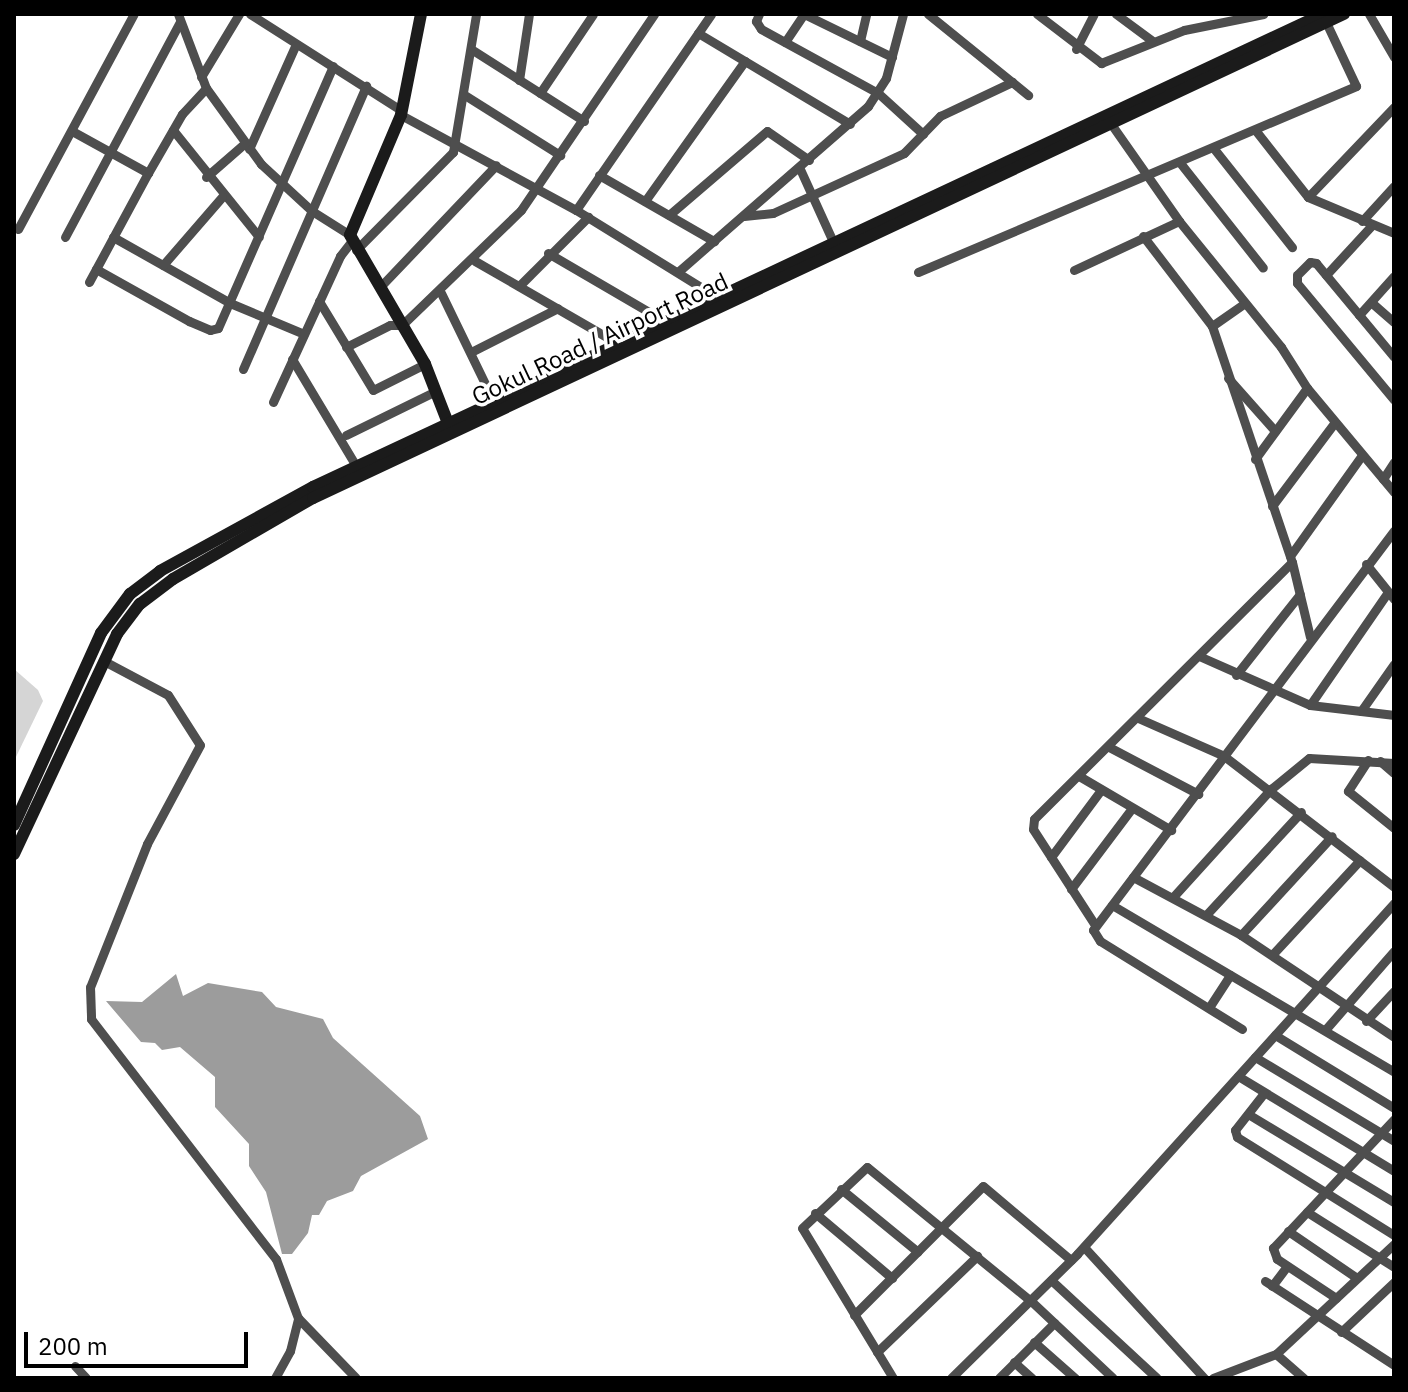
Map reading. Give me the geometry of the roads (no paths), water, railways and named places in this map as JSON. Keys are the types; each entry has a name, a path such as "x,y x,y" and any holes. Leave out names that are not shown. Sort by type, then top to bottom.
{"main road":[{"path":"421,14 401,113 353,242 425,364 448,423"},
{"name":"Gokul Road / Airport Road","path":"14,854 104,661 140,604 151,596 313,498 1324,17 1344,14"},
{"path":"14,825 101,633 135,589 356,466 666,322 722,302 834,244 1108,120"},
{"path":"135,589 151,596"},
{"path":"135,589 140,604"}],"street":[{"path":"18,229 134,14"},
{"path":"201,77 239,14"},
{"path":"250,14 295,46 366,86 401,113 588,217 679,271 722,302"},
{"path":"273,402 319,301 353,242 448,158 456,143 476,14"},
{"path":"519,80 529,14"},
{"path":"540,93 593,14"},
{"path":"346,347 390,325 402,325 475,261 537,189 654,14"},
{"path":"576,210 711,14"},
{"path":"759,14 758,26 878,93 923,134"},
{"path":"785,42 804,14 892,57"},
{"path":"825,25 830,14"},
{"path":"860,41 866,14"},
{"path":"679,271 800,169 850,124 878,93 892,57 903,14"},
{"path":"928,14 1028,95"},
{"path":"1037,14 1076,49 1101,63 1151,40 1204,25 1263,14"},
{"path":"1076,49 1094,14"},
{"path":"1116,14 1151,40"},
{"path":"1195,14 1204,25"},
{"path":"1369,14 1394,57"},
{"path":"918,272 1215,150 1356,86 1324,17"},
{"path":"179,18 206,88 247,146 281,186 353,242"},
{"path":"65,237 179,18"},
{"path":"698,33 850,124"},
{"path":"206,177 247,146 295,46"},
{"path":"471,49 584,121"},
{"path":"645,201 745,61"},
{"path":"96,269 210,330 218,328 333,66"},
{"path":"744,216 773,213 904,153 940,116 1012,82"},
{"path":"243,369 366,86"},
{"path":"89,282 173,130 206,88"},
{"path":"463,94 560,155"},
{"path":"1308,197 1394,107"},
{"path":"1108,120 1179,221 1245,303 1307,388 1394,492"},
{"path":"173,130 222,197 259,237"},
{"path":"72,131 148,173"},
{"path":"669,215 767,131 809,160"},
{"path":"1256,131 1308,197 1394,233"},
{"path":"1215,150 1292,247"},
{"path":"1181,164 1263,268"},
{"path":"380,287 496,165"},
{"path":"800,169 834,244"},
{"path":"599,175 714,241"},
{"path":"1326,275 1394,186"},
{"path":"163,265 222,197"},
{"path":"519,286 548,253 588,217"},
{"path":"1074,270 1179,221"},
{"path":"1143,236 1212,326 1225,377 1291,559 1310,637"},
{"path":"113,237 230,303 304,334"},
{"path":"548,253 666,322"},
{"path":"475,261 619,344"},
{"path":"1394,357 1313,261 1295,278 1394,400"},
{"path":"1359,315 1394,276"},
{"path":"441,293 494,402"},
{"path":"319,301 376,391 425,364"},
{"path":"1212,326 1245,303"},
{"path":"1372,303 1394,322"},
{"path":"471,352 558,308"},
{"path":"292,359 356,466"},
{"path":"1225,377 1275,431"},
{"path":"1255,459 1307,388"},
{"path":"346,435 436,391"},
{"path":"1272,506 1335,422"},
{"path":"1095,925 1032,824 1291,559 1362,455"},
{"path":"1383,479 1394,462"},
{"path":"1242,1029 1210,1006 1100,941 1093,934 1095,925 1171,830 1310,637 1394,531"},
{"path":"1310,705 1391,595 1366,564"},
{"path":"1236,675 1300,594"},
{"path":"1199,656 1236,675 1310,705 1394,715"},
{"path":"104,661 168,695 200,745 139,863 131,895 90,987 91,1019 276,1259 298,1318 356,1378"},
{"path":"1361,711 1394,664"},
{"path":"1138,718 1224,756 1301,812 1394,887"},
{"path":"1109,747 1198,794"},
{"path":"1173,897 1271,789 1309,758 1394,763"},
{"path":"1368,760 1348,791 1394,828"},
{"path":"1380,761 1394,773"},
{"path":"1079,776 1171,830"},
{"path":"1051,857 1101,790"},
{"path":"1071,889 1132,808"},
{"path":"1206,915 1301,812"},
{"path":"1241,935 1332,836"},
{"path":"1272,955 1360,860"},
{"path":"1133,877 1241,935 1366,1021 1393,1036"},
{"path":"951,1378 1084,1247 1394,903"},
{"path":"1112,905 1394,1072"},
{"path":"1384,914 1394,923"},
{"path":"1325,1030 1394,951"},
{"path":"1210,1006 1230,975"},
{"path":"1366,1021 1394,991"},
{"path":"1275,1035 1394,1108"},
{"path":"1255,1057 1394,1141"},
{"path":"1238,1076 1394,1171"},
{"path":"1264,1093 1235,1130 1237,1137 1394,1235"},
{"path":"1248,1114 1394,1202"},
{"path":"1336,1298 1287,1266 1273,1248 1394,1119"},
{"path":"893,1378 802,1228 841,1189 870,1167 1031,1301 1113,1378"},
{"path":"854,1315 983,1186 1071,1260"},
{"path":"841,1189 918,1252"},
{"path":"1307,1212 1394,1267"},
{"path":"815,1213 892,1278"},
{"path":"1288,1231 1357,1278"},
{"path":"1213,1378 1276,1354 1394,1244"},
{"path":"1084,1247 1204,1378"},
{"path":"877,1352 977,1256"},
{"path":"1287,1266 1269,1284 1316,1317 1392,1359"},
{"path":"1051,1280 1157,1378"},
{"path":"1341,1332 1394,1282"},
{"path":"275,1378 290,1351 298,1318"},
{"path":"999,1378 1054,1323"},
{"path":"1034,1342 1075,1378"},
{"path":"1276,1354 1304,1378"},
{"path":"1014,1362 1032,1378"},
{"path":"75,1366 86,1378"}]}
